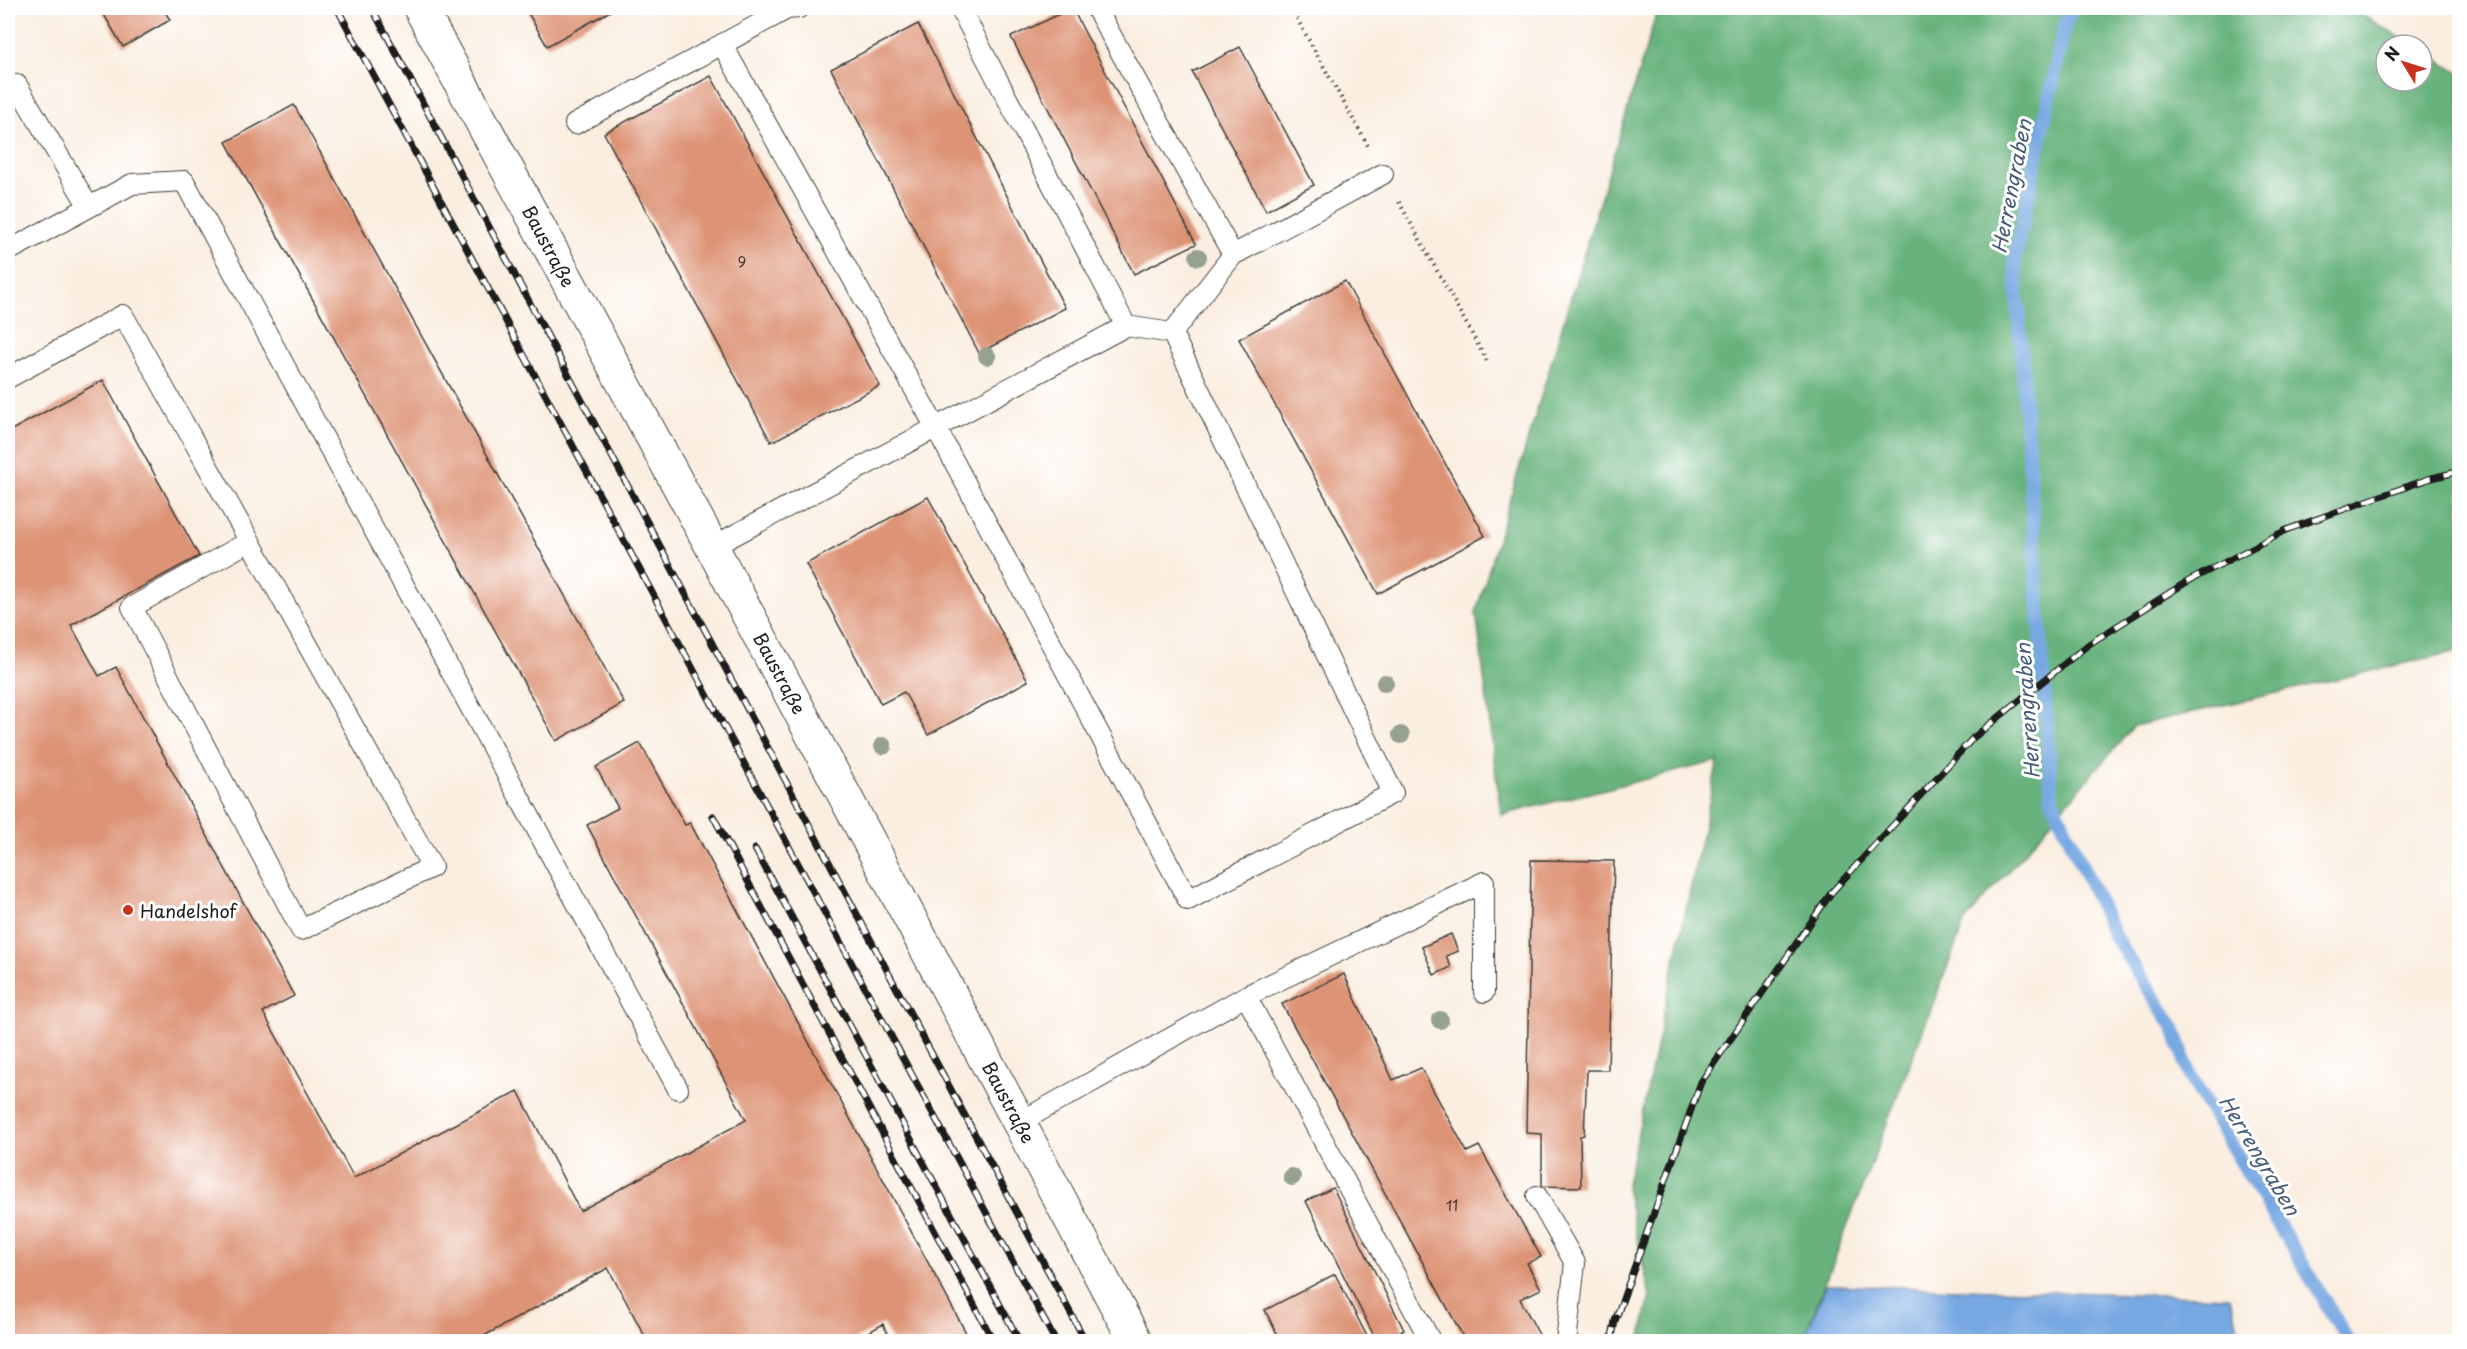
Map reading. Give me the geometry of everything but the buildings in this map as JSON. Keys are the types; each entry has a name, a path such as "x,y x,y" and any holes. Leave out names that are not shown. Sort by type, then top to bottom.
{"street":[{"name":"Baustraße","path":"420,8 712,547 1136,1341"}],"lane":[{"path":"575,124 787,9 799,8"},
{"path":"960,8 1126,326"},
{"path":"1096,8 1233,255"},
{"path":"722,44 936,428 1188,900 1393,793 1172,333"},
{"path":"17,85 89,207"},
{"path":"1172,333 1233,255 1383,174"},
{"path":"8,251 132,184 184,181 678,1089"},
{"path":"8,378 123,315 250,541 432,867 300,930 132,607 250,541"},
{"path":"712,547 1126,326 1172,333"},
{"path":"1020,1122 1246,996 1484,882 1484,992"},
{"path":"1246,996 1431,1341"},
{"path":"1537,1196 1575,1263 1566,1341"}],"green space":[{"path":"1658,8 2350,8 2393,33 2374,33 2374,93 2434,93 2434,57 2459,73 2459,651 2134,726 1965,921 1803,1341 1640,1341 1650,1296 1626,1188 1718,761 1501,815 1476,612"}],"water":[{"path":"1826,1285 2230,1297 2242,1341 1803,1341"}],"waterway":[{"name":"Herrengraben","path":"2073,8 2065,24 2015,259 2052,800 2115,937 2174,1028 2190,1076 2349,1342"}],"railway":[{"path":"337,8 1056,1342"},
{"path":"372,8 1086,1342"},
{"path":"1611,1342 1615,1321 1701,1082 1831,893 1973,738 2089,644 2185,583 2286,530 2428,479 2460,471"},
{"path":"713,816 994,1342"},
{"path":"755,849 1020,1342"}],"place":[{"name":"Handelshof","path":"128,910"}]}
